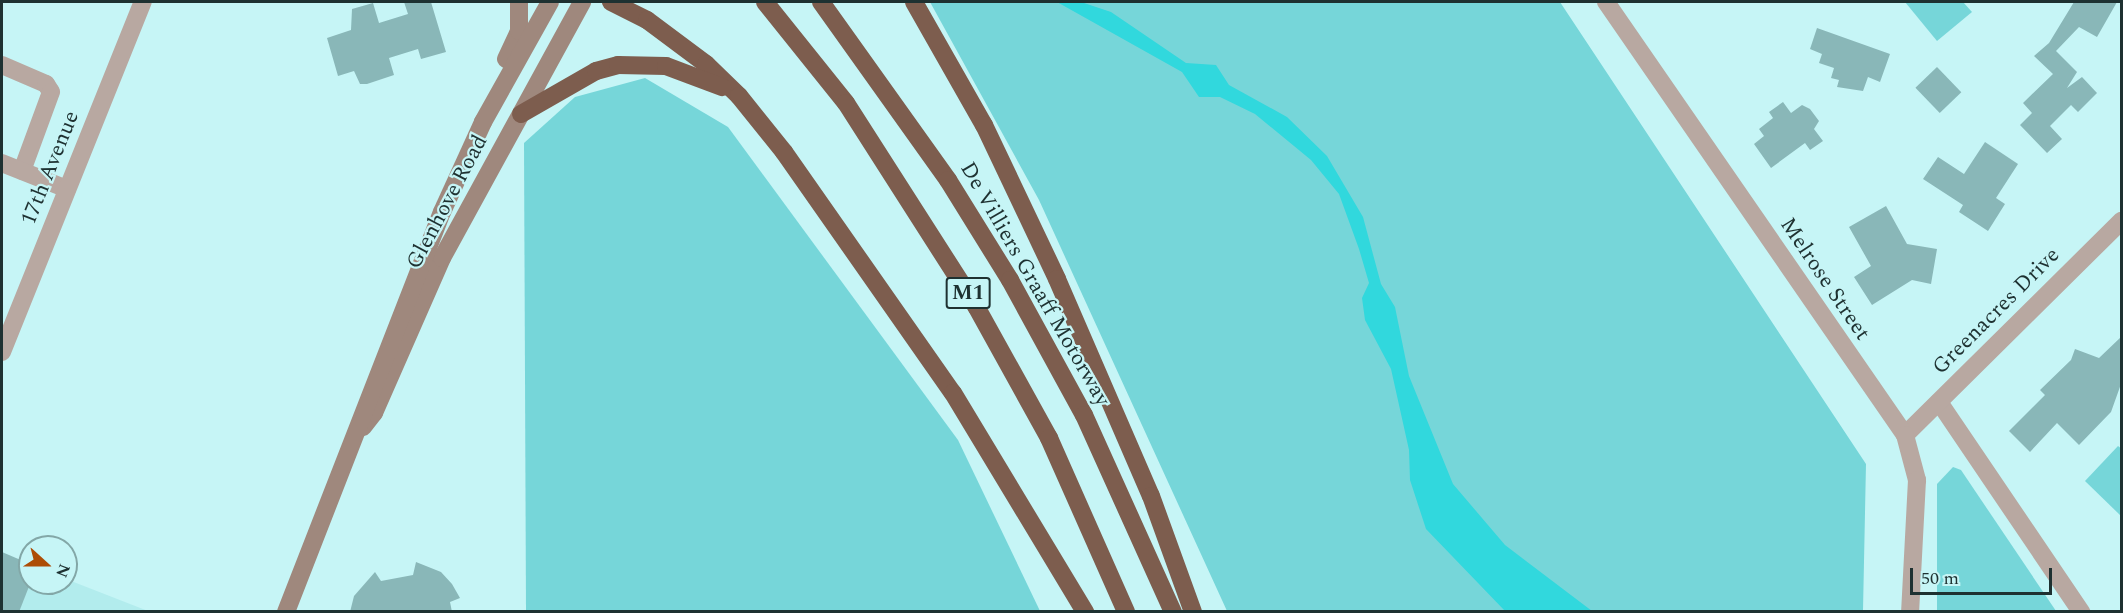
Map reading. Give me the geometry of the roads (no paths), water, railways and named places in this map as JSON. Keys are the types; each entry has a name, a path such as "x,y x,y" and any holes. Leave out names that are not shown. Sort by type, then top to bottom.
{"highway":[{"path":"611,2 669,35 739,96 904,320 1085,612"},
{"name":"M1","path":"765,2 846,103 977,308 1049,438 1126,612"},
{"name":"De Villiers Graaff Motorway","path":"820,2 948,180 1010,280 1084,415 1173,612"},
{"path":"914,2 984,125 1057,279 1151,496 1193,612"},
{"path":"521,114 596,71 618,65 666,66 739,96"}],"main road":[{"path":"502,87 502,69 519,31 519,2"},
{"name":"Glenhove Road","path":"286,612 362,428 365,402 414,277 502,87 550,2"},
{"name":"Glenhove Road","path":"362,428 374,413 442,258 582,2"}],"street":[{"name":"17th Avenue","path":"2,352 143,2"},
{"name":"Melrose Street","path":"1606,2 1905,435 1917,480 1910,612"},
{"path":"2,65 46,84 51,92 22,171"},
{"path":"2,163 67,189"},
{"name":"Greenacres Drive","path":"1905,435 2121,220"},
{"path":"1939,402 2081,612"}]}
